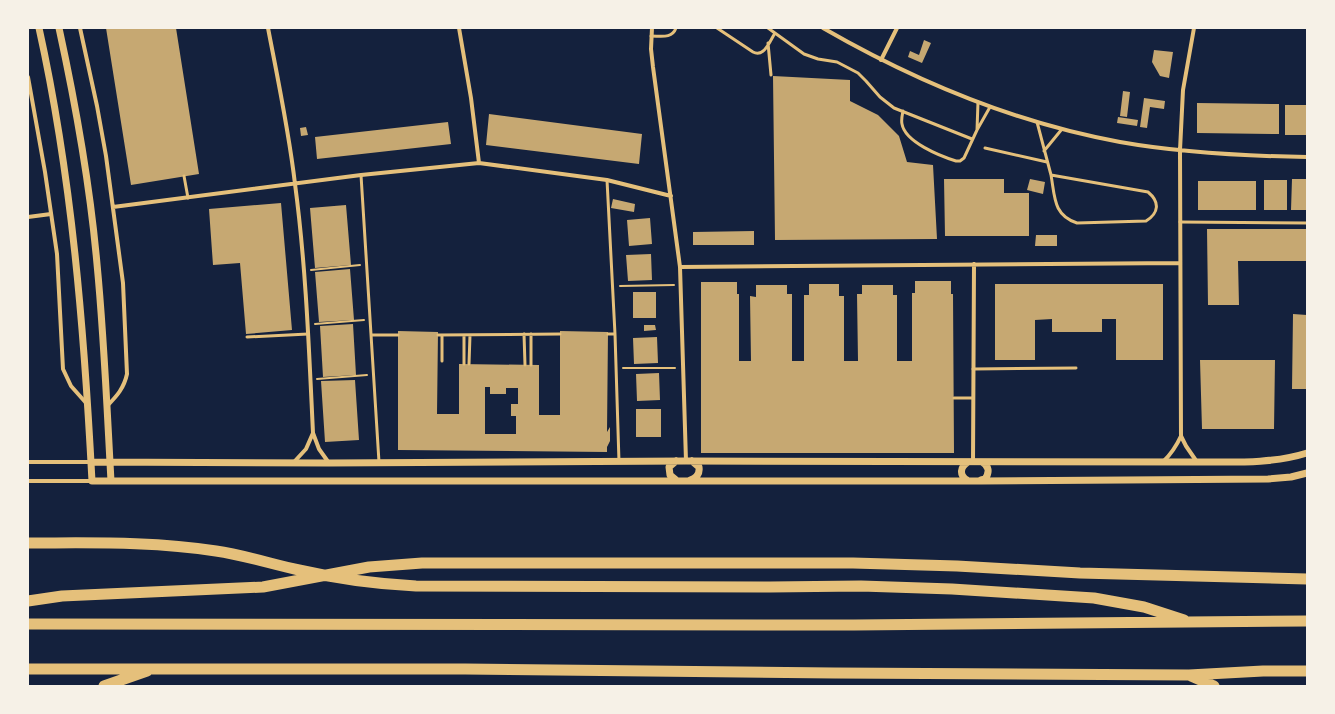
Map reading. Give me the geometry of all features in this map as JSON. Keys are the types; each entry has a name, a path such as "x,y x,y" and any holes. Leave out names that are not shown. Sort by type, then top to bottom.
{"highway":[{"path":"28,543 164,544 218,551 271,562 297,570 356,581 416,586 861,586 1068,596 1119,602 1168,614 1193,622"},
{"path":"28,601 62,596 256,587 281,584 369,567 422,563 861,563 957,566 1080,573 1307,579"},
{"path":"28,624 854,625 1307,621"},
{"path":"104,686 153,668"},
{"path":"28,669 465,669 1189,675 1263,671 1307,671"},
{"path":"1189,675 1214,686"}],"street":[{"path":"39,28 58,121 71,212 81,310 92,481"},
{"path":"59,28 77,114 91,213 98,278 111,481"},
{"path":"80,28 97,106 124,283 127,374 121,391 107,406"},
{"path":"268,28 286,124 295,184 304,270 313,433 319,449 330,463"},
{"path":"459,28 471,98 479,163"},
{"path":"652,28 651,36 653,67 680,267 683,368 689,461"},
{"path":"823,28 881,60 954,93 990,107 1062,129 1122,142 1180,150 1307,157"},
{"path":"881,60 897,28"},
{"path":"1162,462 1177,446 1181,436 1180,150 1183,90 1194,28"},
{"path":"28,77 57,254 63,369 70,386 88,405"},
{"path":"113,207 362,175 479,163 607,180 671,196"},
{"path":"28,217 51,214"},
{"path":"680,267 1180,263"},
{"path":"970,462 973,398 974,264"},
{"path":"294,463 306,449 313,433"},
{"path":"1181,436 1191,454 1198,462"},
{"path":"28,462 1198,462 1268,461 1288,459 1307,453"},
{"path":"676,461 672,463 668,471 676,480"},
{"path":"689,461 699,467 698,476 690,480"},
{"path":"967,480 964,478 961,471 962,467 970,462"},
{"path":"981,481 985,479 989,472 988,468 982,462"},
{"path":"28,481 981,481 1268,479 1291,477 1307,473"}],"lane":[{"path":"651,36 670,36 675,32 676,28"},
{"path":"717,28 755,54 762,53 775,33"},
{"path":"768,28 804,54 818,59 837,62 858,73 887,103 972,139"},
{"path":"768,44 771,75"},
{"path":"977,130 978,102"},
{"path":"903,111 902,124 906,133 923,148 956,161 960,161 966,154 972,139 990,107"},
{"path":"1036,122 1048,162 1057,206 1061,214 1068,220 1077,223 1139,222 1146,221 1152,217 1156,211 1156,204 1153,197 1148,192 1051,175"},
{"path":"1044,151 1062,129"},
{"path":"985,148 1048,162"},
{"path":"362,175 379,462"},
{"path":"184,176 188,198"},
{"path":"607,180 613,286 619,462"},
{"path":"1180,222 1307,223"},
{"path":"247,337 308,334"},
{"path":"524,334 525,365"},
{"path":"531,334 531,365"},
{"path":"442,361 440,335 560,334"},
{"path":"608,334 615,334"},
{"path":"371,335 398,335"},
{"path":"464,335 464,364"},
{"path":"469,364 470,335"},
{"path":"973,369 1076,368"},
{"path":"954,398 973,398"}],"path":[{"path":"304,270 367,265"},
{"path":"613,286 681,285"},
{"path":"307,325 370,319"},
{"path":"616,368 683,368"},
{"path":"310,380 374,374"}],"building":[{"path":"106,28 176,28 199,174 131,185"},
{"path":"924,40 931,43 922,63 908,57 910,51 919,55"},
{"path":"1154,50 1173,52 1169,78 1160,76 1152,62"},
{"path":"773,76 850,80 850,101 878,115 899,136 907,162 933,165 937,239 775,240"},
{"path":"1123,91 1130,92 1127,117 1120,116"},
{"path":"1144,98 1165,101 1164,109 1150,107 1147,128 1140,127"},
{"path":"1197,103 1279,104 1279,134 1197,133"},
{"path":"1285,105 1307,105 1307,135 1285,135"},
{"path":"489,114 642,134 639,164 486,145"},
{"path":"1118,117 1138,120 1137,126 1117,123"},
{"path":"448,122 451,144 317,159 315,137"},
{"path":"306,127 308,135 301,136 300,128"},
{"path":"944,179 1004,179 1004,193 1029,193 1029,236 945,236"},
{"path":"1030,179 1045,182 1043,194 1027,190"},
{"path":"1292,179 1307,179 1307,210 1291,210"},
{"path":"1264,180 1287,180 1287,210 1264,210"},
{"path":"1198,181 1256,181 1256,210 1198,210"},
{"path":"613,199 635,204 634,212 611,208"},
{"path":"281,203 292,330 246,334 240,263 213,265 209,209"},
{"path":"346,205 351,265 315,268 310,208"},
{"path":"650,218 652,244 629,246 627,220"},
{"path":"1207,229 1307,229 1307,261 1238,261 1239,305 1208,305"},
{"path":"754,231 754,245 693,245 693,232"},
{"path":"1036,235 1057,235 1057,246 1035,246"},
{"path":"651,254 652,280 628,281 626,255"},
{"path":"350,269 354,320 319,322 315,272"},
{"path":"915,281 951,281 951,294 953,294 954,453 701,453 701,282 737,282 737,294 739,294 739,361 751,361 750,296 756,297 756,285 787,285 787,294 792,294 792,361 804,361 804,295 809,295 809,284 839,284 839,296 844,296 844,361 858,361 857,294 862,294 862,285 893,285 893,295 897,295 897,361 912,361 912,293 915,293"},
{"path":"995,284 1163,284 1163,360 1116,360 1116,319 1102,319 1102,332 1052,332 1052,319 1035,320 1035,360 995,360"},
{"path":"633,292 656,292 656,318 633,318"},
{"path":"1293,314 1307,315 1307,389 1292,389"},
{"path":"353,324 356,375 323,377 320,326"},
{"path":"644,325 655,325 656,330 644,331"},
{"path":"398,331 438,332 437,414 459,414 459,364 539,365 539,415 560,415 560,331 608,332 607,432 610,427 610,441 607,447 607,452 398,450","holes":["485,387 490,387 490,394 506,394 506,388 518,388 518,404 511,404 511,416 516,416 516,434 485,434"]},
{"path":"657,337 658,363 634,364 633,338"},
{"path":"1200,360 1275,360 1274,429 1202,429"},
{"path":"659,373 660,400 637,401 636,374"},
{"path":"355,380 359,440 325,442 321,381"},
{"path":"636,409 661,409 661,437 636,437"}]}
